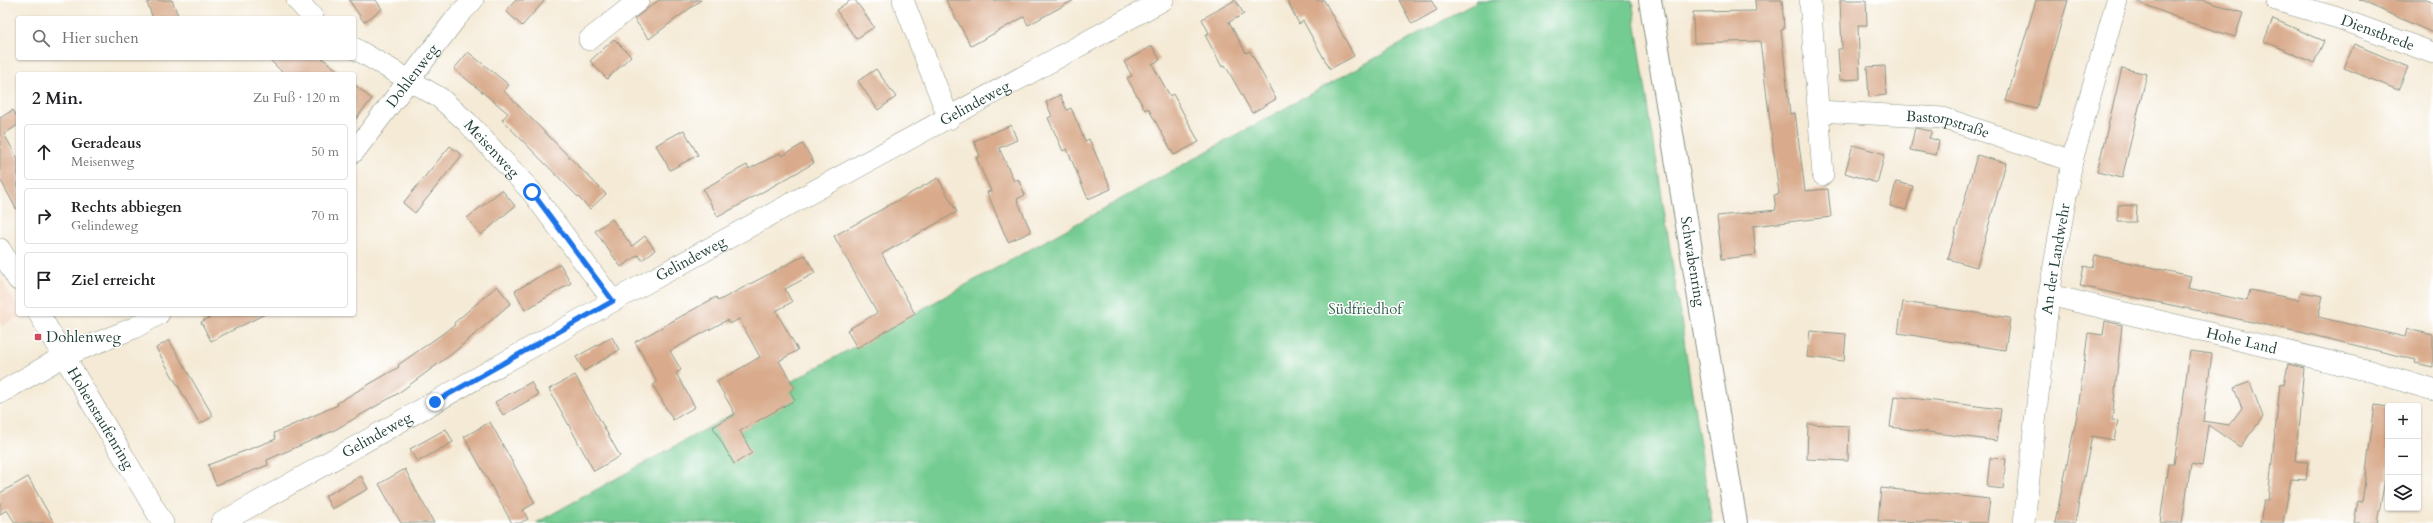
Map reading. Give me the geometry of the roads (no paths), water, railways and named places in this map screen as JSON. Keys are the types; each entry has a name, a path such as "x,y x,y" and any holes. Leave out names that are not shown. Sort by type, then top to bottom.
{"street":[{"path":"297,0 311,16"},
{"name":"Dohlenweg","path":"356,149 457,17 473,0"},
{"path":"589,40 639,0"},
{"path":"902,0 949,119"},
{"name":"Gelindeweg","path":"221,523 613,301 949,119 1163,0"},
{"name":"Schwabenring","path":"1650,0 1736,523"},
{"path":"1810,0 1823,175"},
{"name":"An der Landwehr","path":"2024,523 2049,295 2072,161 2116,0"},
{"name":"Dienstbrede","path":"2276,0 2338,18 2433,53"},
{"name":"Meisenweg","path":"356,49 440,98 467,122 532,192 613,301"},
{"name":"Bastorpstraße","path":"1818,111 1943,118 2072,161"},
{"path":"0,249 16,277"},
{"name":"Hohe Land","path":"2049,295 2370,371 2433,390"},
{"name":"Hohenstaufenring","path":"39,316 162,523"},
{"path":"0,393 64,356 134,328 155,316"}],"place":[{"name":"Dohlenweg","path":"38,337"}],"park label":[{"name":"Südfriedhof","path":"1365,309"}]}
